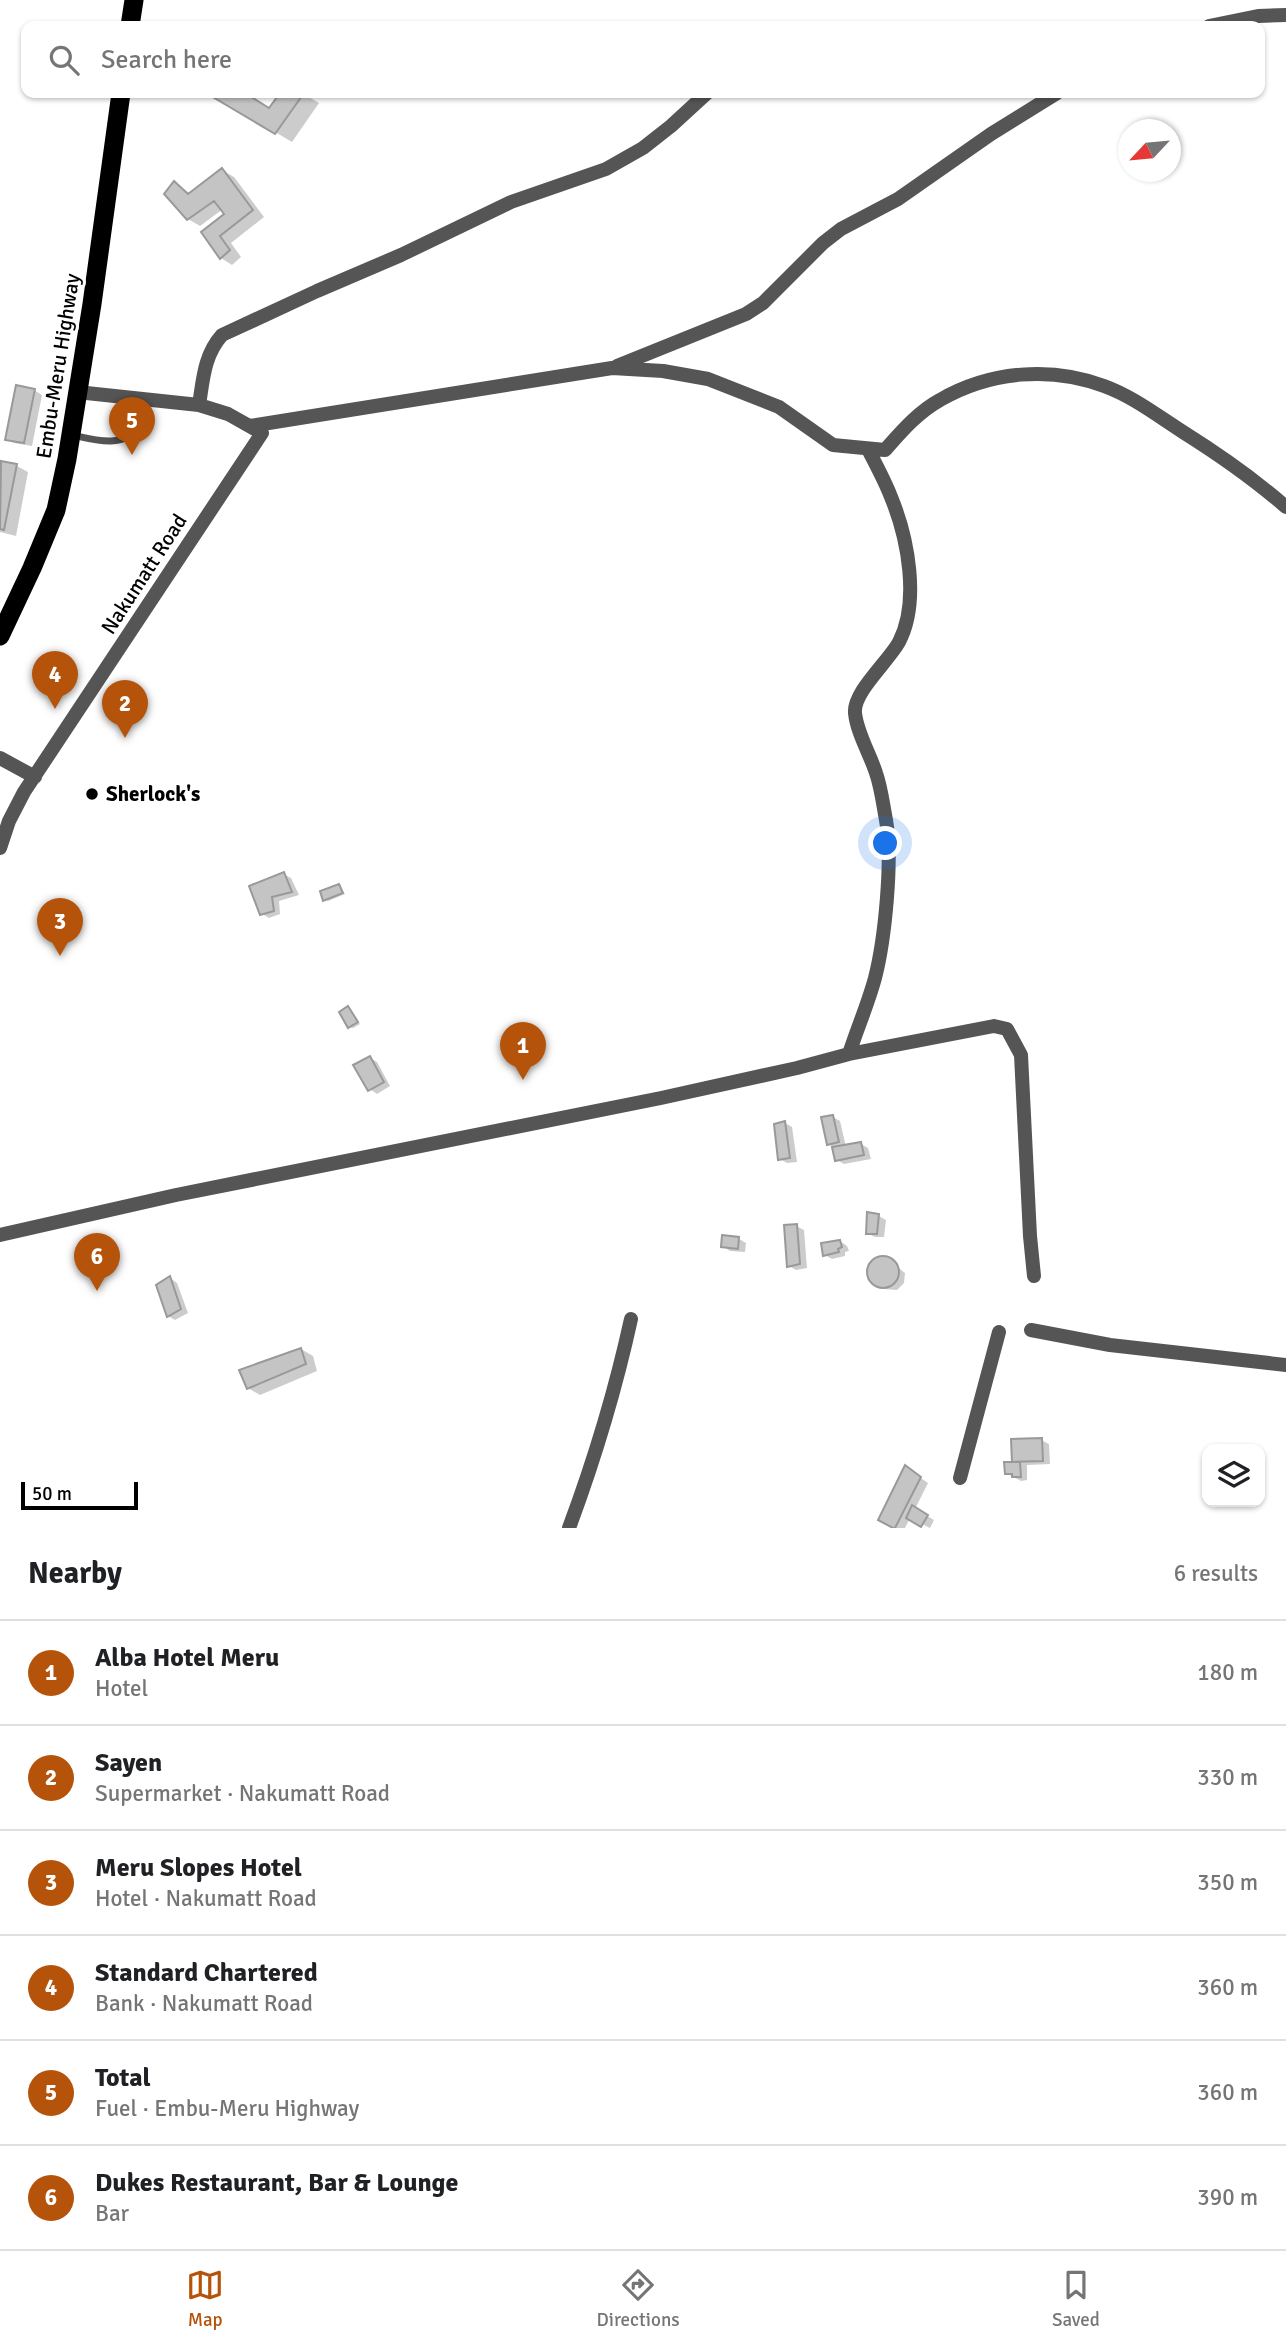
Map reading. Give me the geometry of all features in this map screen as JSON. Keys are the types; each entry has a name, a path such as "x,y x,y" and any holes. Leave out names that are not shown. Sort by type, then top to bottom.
{"highway":[{"path":"131,21 134,0"},
{"name":"Embu-Meru Highway","path":"0,636 56,510 71,435 105,223 120,98"}],"street":[{"path":"1234,21 1258,16 1286,15"},
{"path":"199,405 207,357 222,335 401,255 511,202 606,169 643,148 702,98"},
{"path":"77,392 199,405 228,414 256,429 612,368 746,314 763,303 823,243 841,229 898,199 991,134 1049,98"},
{"path":"612,368 663,371 708,379 779,407 833,445 885,450 906,427 939,400 995,378 1031,373 1070,377 1106,387 1155,414 1216,453 1286,507"},
{"name":"Nakumatt Road","path":"0,848 9,821 35,777 256,429"},
{"path":"849,1054 875,978 883,932 888,866 887,823 877,775 854,712 860,692 899,642 908,617 909,595 905,541 892,498 868,449"},
{"path":"0,758 35,777"},
{"path":"0,1236 176,1195 661,1098 849,1054 994,1026 1007,1029 1021,1055 1034,1276"},
{"path":"569,1528 595,1459 621,1367 631,1319"},
{"path":"1031,1330 1110,1345 1286,1365"},
{"path":"960,1478 999,1332"}],"lane":[{"path":"71,435 105,442 121,439 136,429 145,399"}],"building":[{"path":"214,98 253,98 269,108 276,98 300,98 275,134"},
{"path":"222,168 253,210 220,236 230,250 220,259 201,232 224,214 214,201 187,220 164,194 174,181 188,194"},
{"path":"16,385 35,389 24,443 5,440"},
{"path":"1,461 17,464 4,530 0,529"},
{"path":"284,872 292,892 272,897 274,911 260,915 249,886"},
{"path":"339,884 343,893 323,901 320,891"},
{"path":"348,1006 358,1022 348,1028 339,1012"},
{"path":"370,1056 384,1082 368,1091 353,1065"},
{"path":"833,1115 839,1142 827,1145 821,1117"},
{"path":"785,1121 790,1158 778,1160 774,1124"},
{"path":"861,1142 864,1155 835,1161 832,1147"},
{"path":"867,1212 879,1214 877,1234 866,1234"},
{"path":"797,1224 800,1264 787,1267 784,1225"},
{"path":"722,1235 739,1237 738,1249 721,1247"},
{"path":"840,1240 842,1247 838,1249 839,1252 823,1256 821,1243"},
{"path":"883,1256 894,1261 899,1272 894,1283 883,1288 872,1283 867,1272 872,1261"},
{"path":"170,1276 181,1309 167,1317 156,1285"},
{"path":"301,1348 306,1364 247,1389 239,1370"},
{"path":"1042,1438 1043,1461 1012,1462 1011,1439"},
{"path":"1004,1462 1020,1462 1021,1477 1005,1474"},
{"path":"905,1465 921,1477 893,1528 878,1520"},
{"path":"912,1505 928,1515 921,1527 906,1518"}],"place":[{"name":"Total","path":"132,455"},
{"name":"Standard Chartered","path":"55,709"},
{"name":"Sayen","path":"125,738"},
{"name":"Sherlock's","path":"92,794"},
{"name":"Meru Slopes Hotel","path":"60,956"},
{"name":"Alba Hotel Meru","path":"523,1080"},
{"name":"Dukes Restaurant, Bar & Lounge","path":"97,1291"}]}
